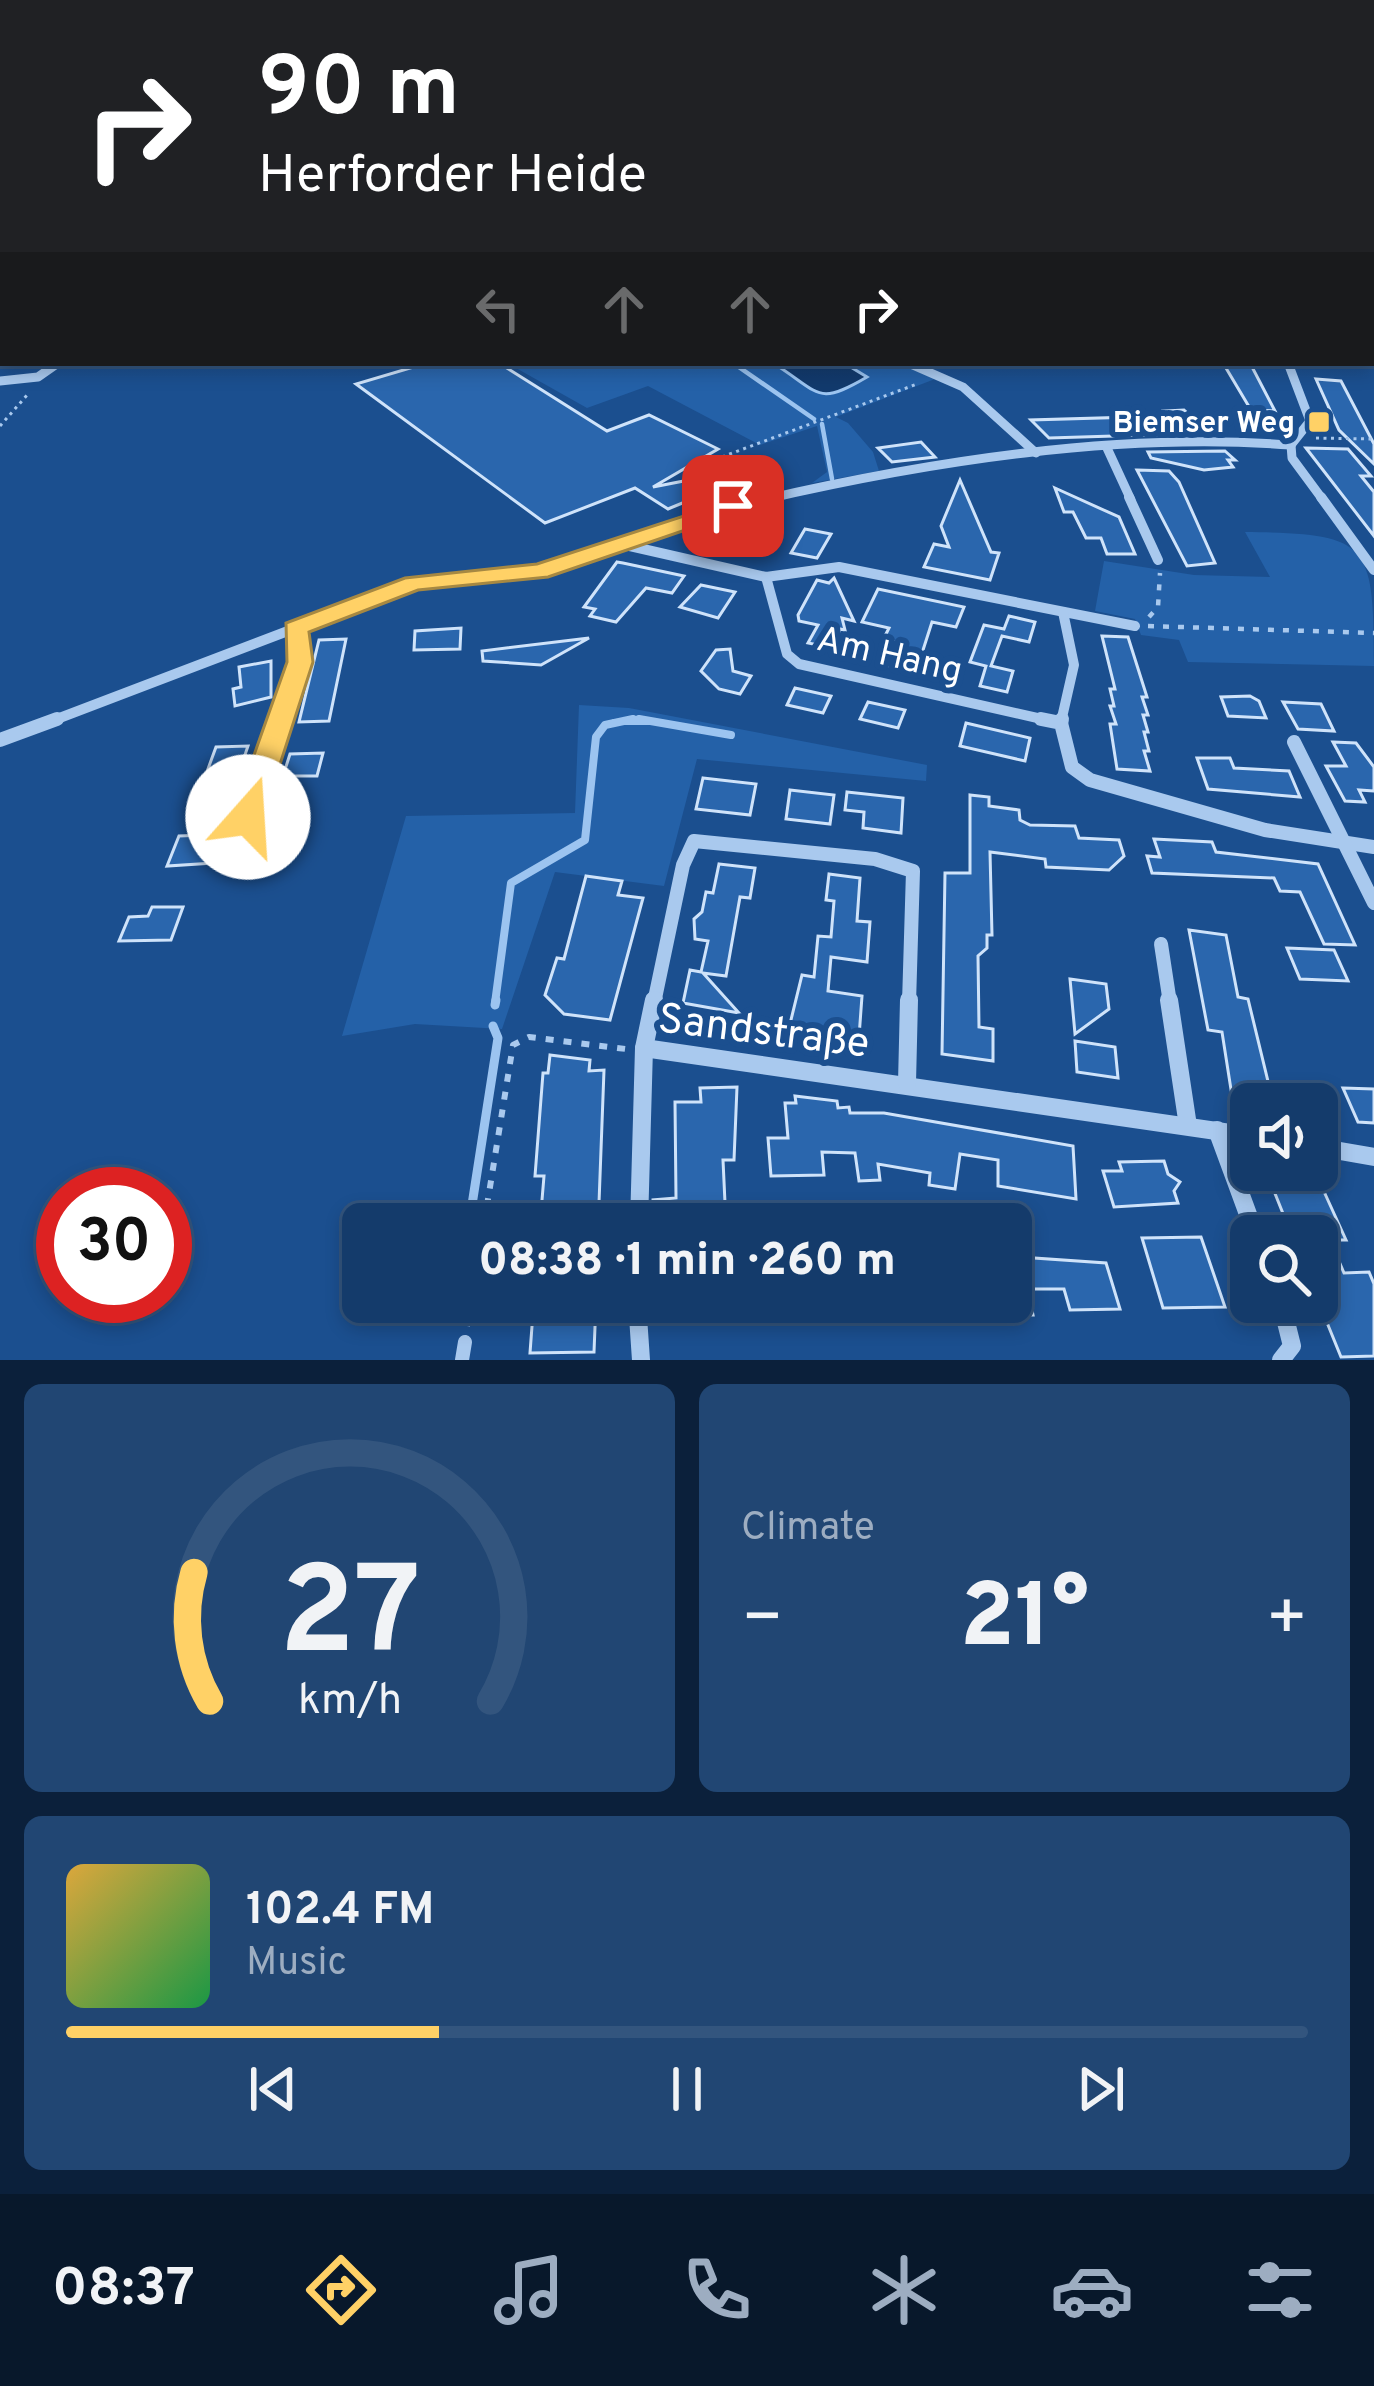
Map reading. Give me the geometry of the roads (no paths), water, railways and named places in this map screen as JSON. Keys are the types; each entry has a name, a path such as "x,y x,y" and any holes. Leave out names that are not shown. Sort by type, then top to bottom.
{"street":[{"path":"0,381 38,377 54,366"},
{"path":"916,366 941,376 983,404 1036,453"},
{"path":"0,740 414,583 463,575 525,574 654,530 797,492 1036,453 1238,441 1291,445 1304,435 1310,421 1289,366"},
{"path":"1291,445 1292,458 1374,570"},
{"path":"1107,448 1159,560"},
{"path":"654,530 671,556"},
{"path":"621,544 766,577 839,567 1139,626"},
{"name":"Am Hang","path":"766,577 787,654 799,664 1061,723"},
{"path":"1063,612 1074,665 1061,723 1072,767 1090,780 1238,826 1374,847"},
{"path":"248,817 300,662 295,628"},
{"path":"1294,742 1374,903"},
{"path":"640,1203 644,1048 683,865 694,841 875,859 913,871 916,894 907,1083"},
{"path":"1161,944 1189,1126"},
{"name":"Sandstraße","path":"644,1048 1230,1132"},
{"path":"1217,1130 1248,1215"},
{"path":"1338,1150 1374,1156"},
{"path":"638,1323 641,1360"},
{"path":"1281,1360 1292,1346 1286,1323"}],"lane":[{"path":"462,1360 465,1342"}],"waterway":[{"path":"737,366 814,419"},
{"path":"822,424 832,479"},
{"path":"619,722 633,719"},
{"path":"639,719 656,722"},
{"path":"614,722 619,722"},
{"path":"495,1003 511,883 585,840 596,737 605,725 619,722"},
{"path":"619,722 656,722"},
{"path":"656,722 661,722"},
{"path":"656,722 731,735"},
{"path":"495,1005 496,1000"},
{"path":"472,1203 498,1038 493,1026"}],"place":[{"name":"Biemser Weg","path":"1319,422"}]}
